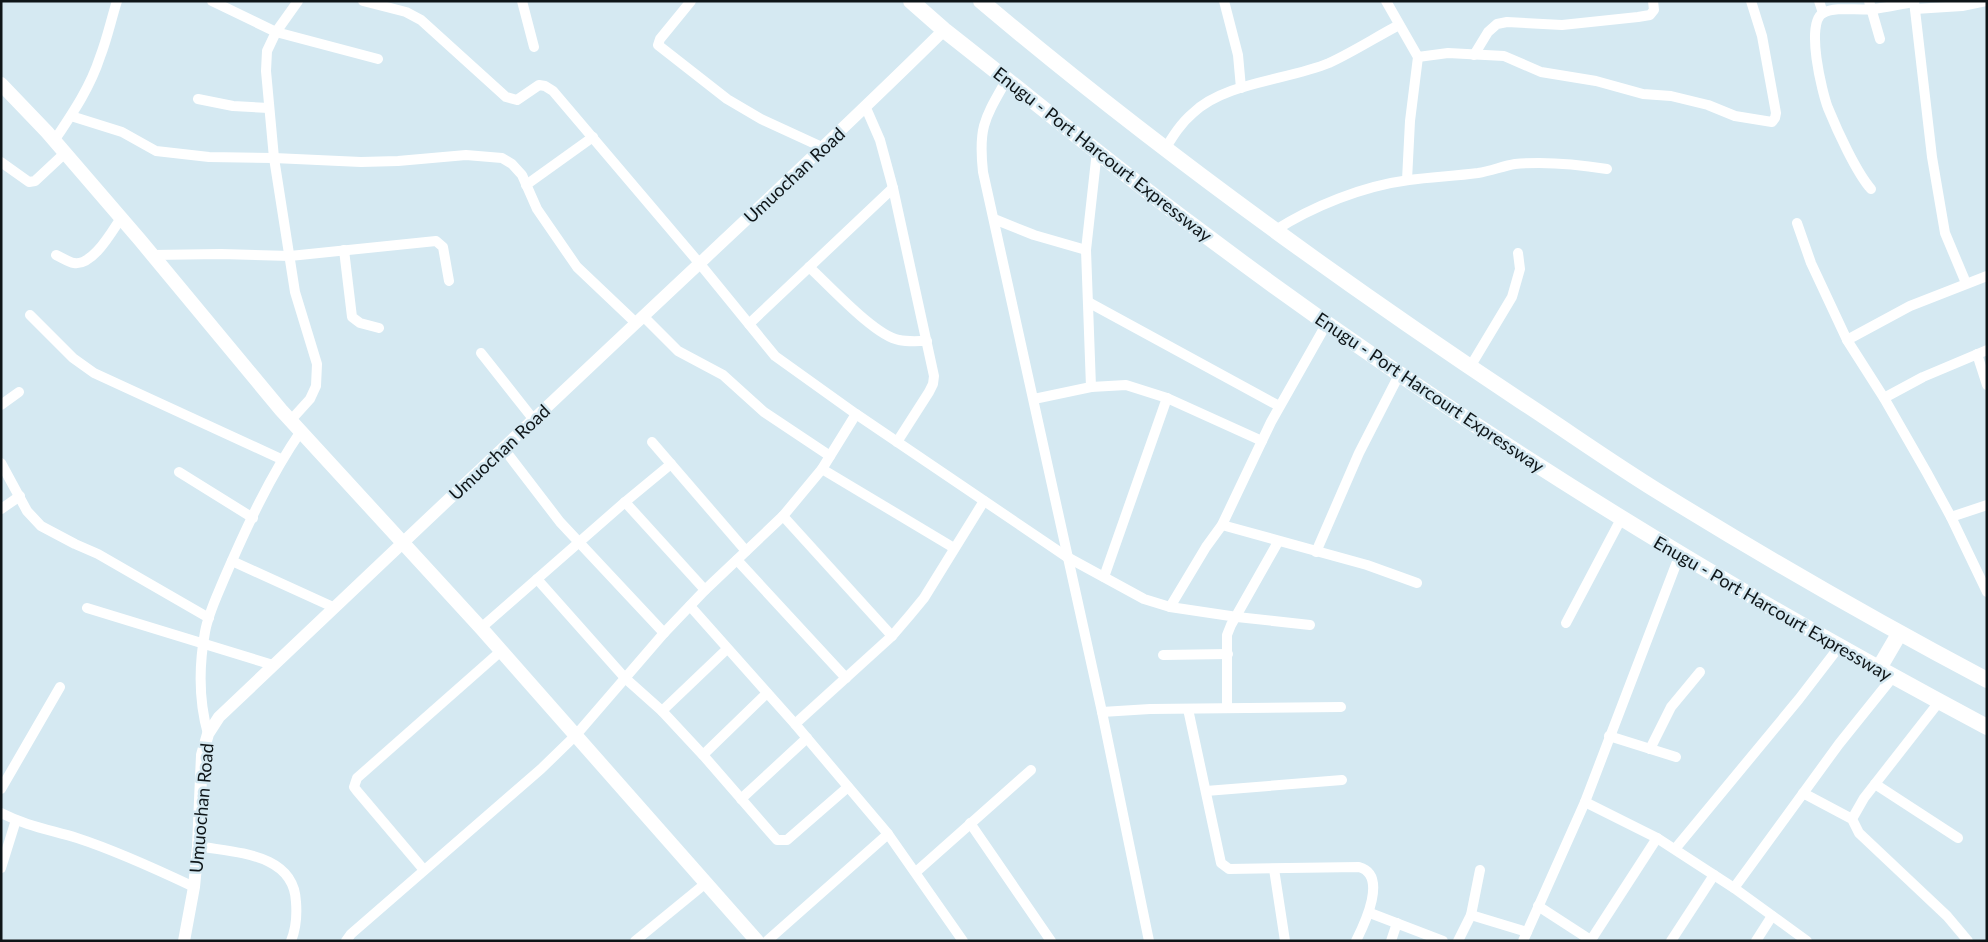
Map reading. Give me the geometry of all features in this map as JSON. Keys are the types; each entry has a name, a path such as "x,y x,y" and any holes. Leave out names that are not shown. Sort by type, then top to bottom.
{"highway":[{"name":"Enugu - Port Harcourt Expressway","path":"911,1 944,30 1193,226 1400,374 1621,519 1761,603 1885,674 1987,727"},
{"path":"981,1 1165,149 1274,231 1470,367 1656,490 1815,586 1899,634 1987,680"},
{"path":"1885,674 1899,634"}],"main road":[{"path":"1,84 54,141 296,426 481,628 757,941"}],"street":[{"path":"54,141 82,98 100,56 117,1"},
{"path":"212,1 276,32 378,59"},
{"path":"208,734 201,702 203,644 209,618 232,561 316,386 317,370 312,347 295,292 274,158 266,71 267,51 276,32 298,1"},
{"path":"363,1 406,12 421,20 510,100 517,100 523,97 535,86 545,86 553,91 700,264 775,356 856,414 1067,557 1144,599 1170,607 1236,617 1310,625"},
{"path":"522,1 534,47"},
{"path":"691,1 660,39 658,45 727,100 761,119 824,148"},
{"path":"1224,1 1238,54 1241,88"},
{"path":"1386,1 1418,57 1410,121 1407,180"},
{"path":"1474,55 1488,32 1497,24 1507,22 1562,24 1638,17 1650,15 1654,10 1653,1"},
{"path":"1418,57 1448,53 1504,56 1541,72 1596,82 1643,94 1671,96 1708,105 1735,116 1772,122 1776,113 1762,36 1751,1"},
{"path":"1819,1 1823,13"},
{"path":"1871,189 1862,179 1828,109 1823,94 1815,34 1818,18 1823,13 1832,10 1871,5 1962,6 1986,1"},
{"path":"1914,4 1932,157 1945,233 1966,283"},
{"path":"1871,5 1880,38"},
{"path":"1165,149 1181,125 1194,111 1212,101 1241,88 1329,62 1400,25"},
{"name":"Umuochan Road","path":"184,941 194,887 198,846 202,754 208,734 219,717 402,542 504,449 824,148 944,30"},
{"path":"1007,79 986,118 981,139 983,172 1102,712 1149,941"},
{"path":"198,100 234,106 269,108"},
{"path":"866,108 880,140 893,188 934,376 933,384 897,442"},
{"path":"71,116 122,132 160,152 209,157 361,162 466,155 502,158 512,164 522,175 537,209 577,267 678,351 723,375 764,412 830,456"},
{"path":"526,184 592,137"},
{"path":"1091,387 1086,250 1097,151"},
{"path":"1,162 29,182 35,180 65,154"},
{"path":"1274,231 1296,217 1346,195 1407,180 1479,172 1513,164 1543,162 1570,163 1607,169"},
{"path":"749,324 893,188"},
{"path":"56,254 74,263 88,258 102,248 120,218"},
{"path":"994,219 1034,235 1086,250"},
{"path":"1797,223 1812,263 1847,340 1884,398 1951,517 1984,579 1987,592"},
{"path":"152,255 290,256 436,241 444,247 449,281"},
{"path":"344,250 352,317 360,324 379,328"},
{"path":"1470,367 1512,297 1520,269 1518,253"},
{"path":"809,267 872,325 886,334 898,340 927,341"},
{"path":"1847,340 1910,306 1987,276"},
{"path":"1088,302 1279,406"},
{"path":"30,315 72,358 94,373 281,459"},
{"path":"1170,607 1206,547 1222,525 1279,406 1327,323"},
{"path":"1884,398 1923,377 1982,352 1987,384"},
{"path":"481,353 534,420"},
{"path":"1316,552 1359,453 1400,374"},
{"path":"1034,399 1091,387 1126,386 1167,398 1262,441"},
{"path":"1,405 19,392"},
{"path":"1104,577 1167,398"},
{"path":"346,941 351,934 541,769 576,735 664,633 705,590 783,516 822,469 856,414"},
{"path":"652,442 746,551"},
{"path":"504,449 546,506 578,543 664,633"},
{"path":"1,463 27,511 41,526 98,554 209,618"},
{"path":"481,628 671,464"},
{"path":"822,469 954,548"},
{"path":"179,472 252,518"},
{"path":"1,509 20,496"},
{"path":"795,724 892,636 924,598 984,501"},
{"path":"625,502 705,590"},
{"path":"1951,517 1987,504"},
{"path":"783,516 892,636"},
{"path":"1566,623 1621,519"},
{"path":"1222,525 1367,565 1417,583"},
{"path":"1227,708 1227,635 1278,542"},
{"path":"1471,915 1525,936 1585,802 1680,554"},
{"path":"737,560 846,678"},
{"path":"232,561 334,607"},
{"path":"537,579 625,678 662,711 703,754 771,836 782,842 787,840 848,787"},
{"path":"690,606 795,724 888,834 963,941"},
{"path":"87,608 273,665"},
{"path":"1675,850 1800,699 1839,647"},
{"path":"662,711 727,649"},
{"path":"424,870 357,791 355,782 357,778 501,651"},
{"path":"1163,655 1228,654"},
{"path":"1650,749 1671,707 1700,672"},
{"path":"1734,888 1839,744 1885,674"},
{"path":"1,788 60,687"},
{"path":"703,754 767,694"},
{"path":"1852,819 1855,811 1875,784 1940,702"},
{"path":"1102,712 1188,708 1341,707"},
{"path":"1188,708 1220,858 1224,866 1229,869 1359,867 1366,869 1371,873 1373,881 1370,913 1356,941"},
{"path":"1609,736 1676,757"},
{"path":"741,799 806,738"},
{"path":"916,872 1031,770"},
{"path":"1206,791 1342,780"},
{"path":"1875,784 1958,838"},
{"path":"1803,793 1852,819 1859,833 1947,916 1968,941"},
{"path":"1585,802 1657,838 1734,888 1806,941"},
{"path":"1,813 16,820 87,842 132,859 194,887"},
{"path":"1,868 16,820"},
{"path":"970,824 1051,941"},
{"path":"767,941 888,834"},
{"path":"1538,906 1591,940 1657,838"},
{"path":"198,846 257,857 280,867 288,876 296,893 294,933 291,941"},
{"path":"1274,869 1285,941"},
{"path":"1458,941 1471,915 1480,870"},
{"path":"1671,941 1714,875"},
{"path":"635,941 706,883"},
{"path":"1370,913 1443,941"},
{"path":"1756,941 1772,916"},
{"path":"1391,941 1397,923"}]}
